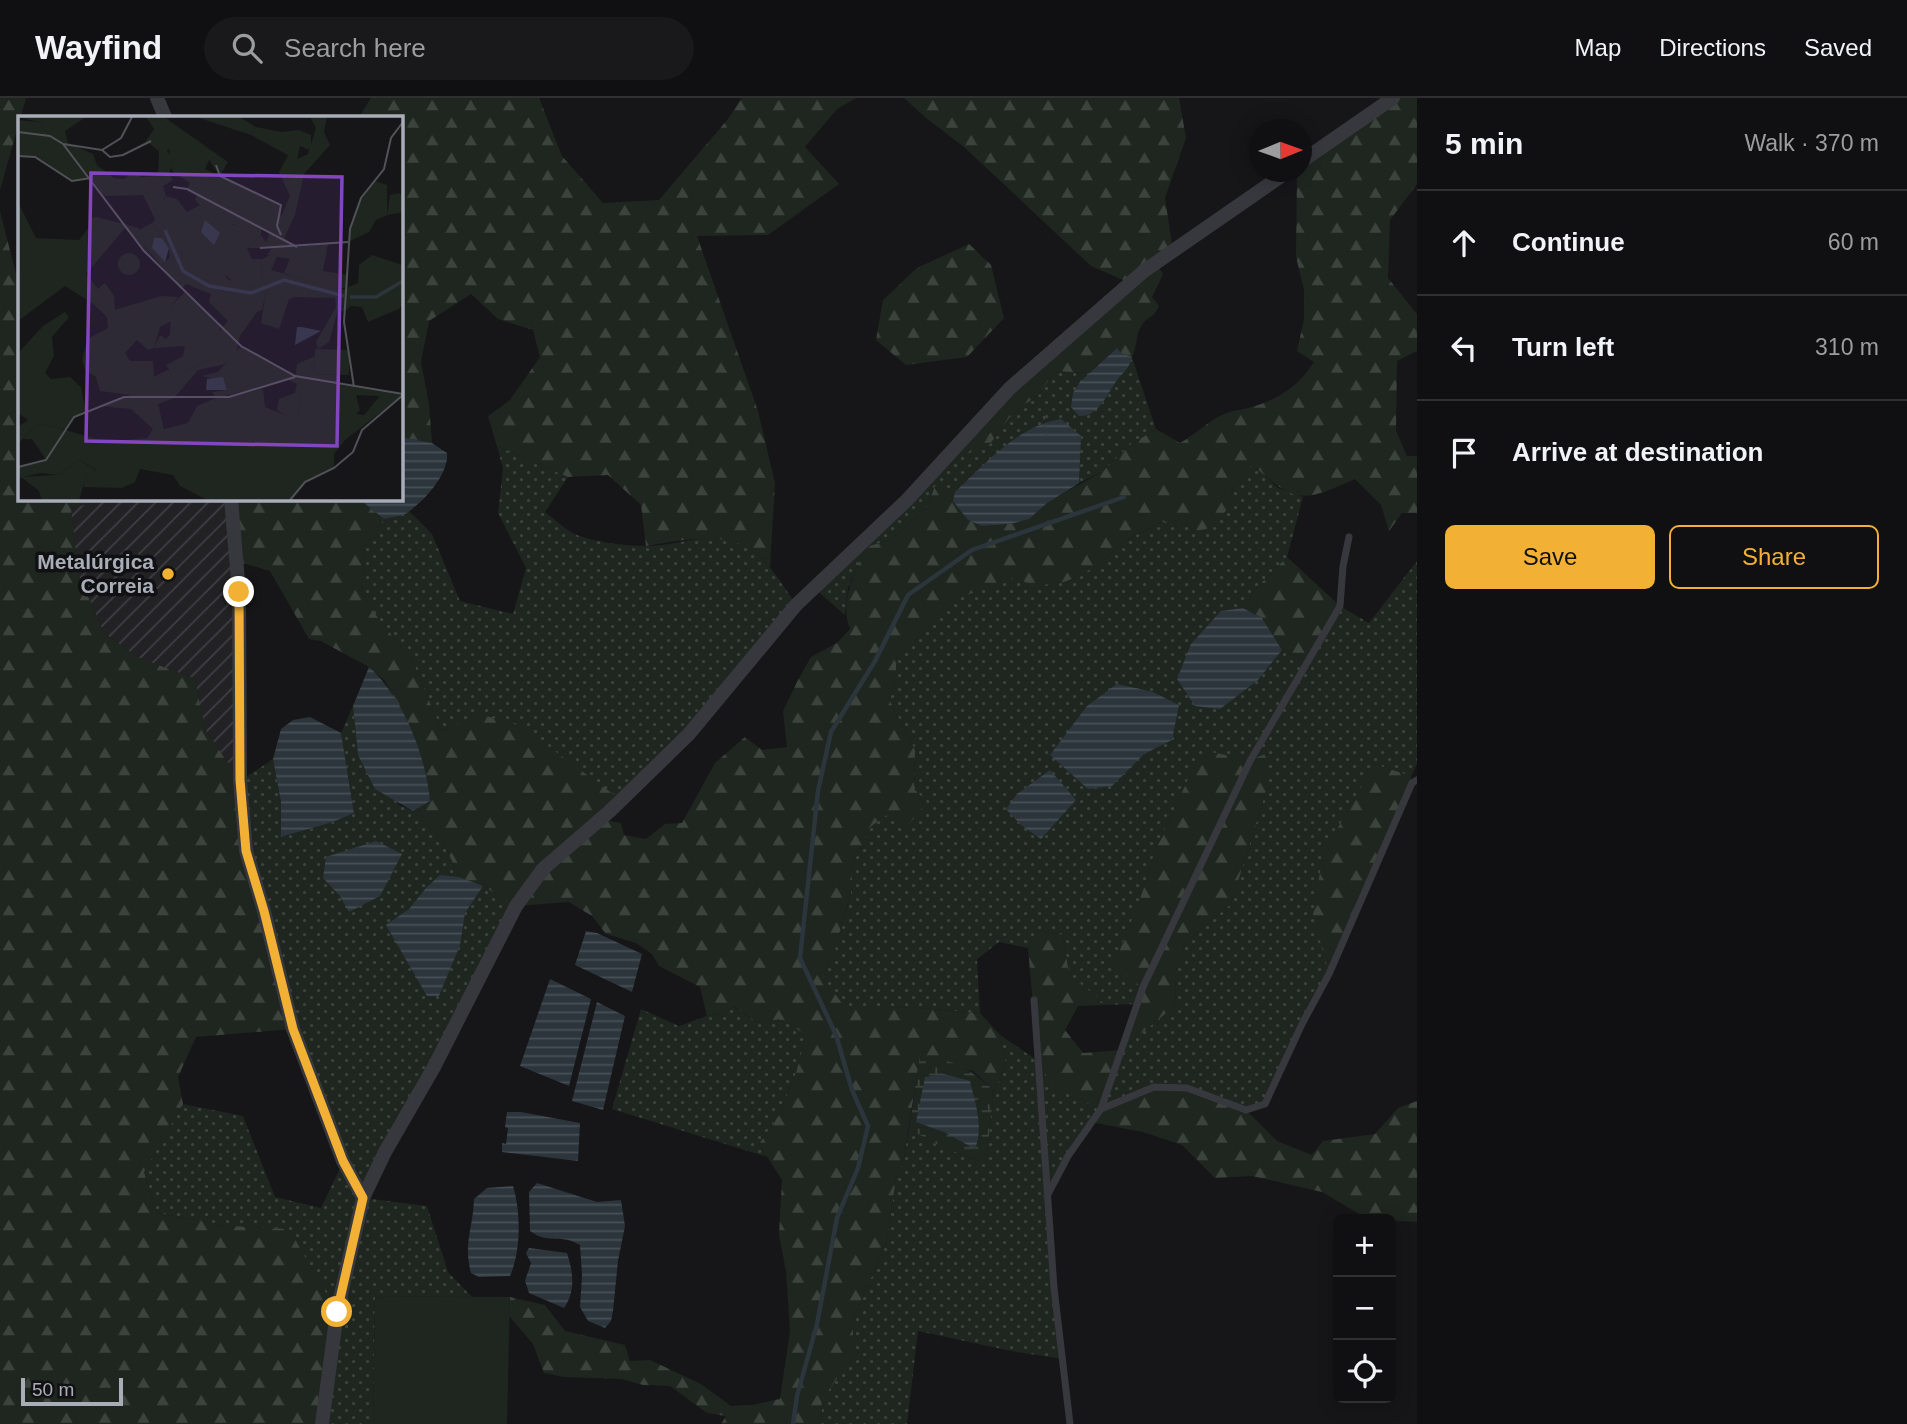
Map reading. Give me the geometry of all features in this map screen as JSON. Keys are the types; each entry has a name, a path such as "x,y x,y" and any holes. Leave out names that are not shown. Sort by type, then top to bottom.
{"street":[{"path":"157,98 165,116"},
{"path":"1312,153 1392,98"},
{"path":"322,1424 337,1312 363,1198 516,906 543,869 611,810 689,734 796,605 907,500 1010,388 1144,271 1273,182"},
{"path":"231,500 239,592 240,780 246,851 293,1029 343,1161 363,1198"}],"lane":[{"path":"1047,1196 1069,1156 1101,1109 1143,987 1250,761 1340,606 1343,566 1349,537"},
{"path":"1101,1109 1154,1087 1187,1088 1246,1110 1265,1104 1302,1024 1329,974 1412,783 1417,780"},
{"path":"1034,1000 1054,1288 1070,1424"}],"path":[{"path":"1044,416 1046,437"}],"shaded area":[{"path":"1117,348 1121,353 1132,357 1126,370 1097,409 1079,416 1071,407 1073,393 1080,382"},
{"path":"1061,419 1081,436 1079,483 1047,503 1029,519 1010,524 982,526 968,520 953,501 955,492 1017,438 1031,429"},
{"path":"402,437 432,443 447,453 441,477 430,492 406,514 384,519 360,500 402,500"},
{"path":"105,500 231,500 240,781 205,729 195,679 137,657 104,633 78,574 71,508"},
{"path":"1243,608 1262,618 1282,650 1258,680 1220,709 1195,706 1177,679 1191,644 1221,611"},
{"path":"369,667 392,694 402,711 424,765 430,801 413,811 375,789 358,755 353,706"},
{"path":"1117,684 1153,692 1179,705 1172,740 1144,754 1112,786 1088,789 1050,755 1087,706"},
{"path":"310,717 341,733 354,813 281,837 281,802 273,759 281,729 293,720"},
{"path":"1050,770 1076,800 1041,839 1021,825 1006,809 1017,794"},
{"path":"376,841 402,854 380,896 349,912 340,896 323,878 326,857"},
{"path":"440,875 459,877 483,886 465,913 460,945 439,996 427,996 386,925 409,909"},
{"path":"586,931 597,933 642,954 632,992 575,965"},
{"path":"550,979 591,999 569,1086 520,1066"},
{"path":"597,1002 625,1016 603,1110 572,1101"},
{"path":"944,1074 970,1081 979,1124 975,1149 944,1132 916,1122 925,1077"},
{"path":"507,1112 580,1123 578,1161 502,1152 502,1143 506,1144 508,1128 505,1127"},
{"path":"537,1183 597,1202 621,1200 625,1226 613,1311 611,1321 605,1328 588,1321 580,1307 580,1245 567,1240 542,1237 530,1231 529,1192"},
{"path":"513,1186 519,1231 514,1266 510,1276 479,1277 471,1273 468,1253 474,1199 487,1188"},
{"path":"529,1248 567,1253 572,1281 564,1308 529,1293 525,1281 531,1263 526,1253"}],"green space":[{"path":"0,98 26,98 21,116 18,116 18,126 0,190"},
{"path":"371,98 539,98 562,156 603,203 659,200 728,119 742,98 856,98 837,109 805,147 839,184 768,235 697,236 758,411 775,483 770,568 758,555 729,541 696,539 646,546 641,505 608,475 568,477 497,446 488,416 510,400 540,357 533,330 498,319 471,294 429,321 421,362 429,404 432,443 402,437 402,116 360,116"},
{"path":"904,98 1179,98 1186,138 1165,198 1173,251 1156,263 1163,274 1152,297 1159,306 1140,327 1132,357 1121,353 1117,348 1090,373 1055,371 1038,396 1009,418 990,444 975,451 949,454 1130,283 1091,266 964,147"},
{"path":"1391,98 1417,98 1417,184 1390,220 1388,278 1417,314 1417,351 1397,361 1396,431 1407,456 1417,456 1417,513 1402,513 1389,531 1381,505 1355,479 1323,492 1300,496 1279,487 1252,464 1233,487 1229,506 1214,527 1197,531 1174,520 1160,523 1124,541 1101,563 1061,583 1033,586 1015,577 946,603 921,636 896,658 896,679 889,699 915,750 914,789 927,802 906,828 887,815 870,827 851,868 851,892 835,949 823,978 844,1006 980,1013 1000,1035 1006,1065 994,1091 973,1071 920,1056 904,1157 896,1178 887,1241 853,1320 853,1357 822,1399 821,1424 721,1424 726,1416 707,1413 670,1386 544,1373 533,1344 509,1316 510,1297 545,1305 565,1331 625,1345 630,1361 650,1360 701,1384 731,1406 780,1399 790,1331 786,1271 779,1235 782,1180 759,1144 779,1115 796,1073 806,1035 781,1019 757,1022 733,1006 723,1014 707,1016 700,987 659,966 652,954 636,943 606,934 592,916 569,902 516,906 483,886 459,877 443,841 413,811 430,801 403,713 385,681 369,667 321,641 309,639 270,571 236,561 231,500 360,500 384,519 365,546 362,593 378,618 412,660 442,731 479,714 521,726 621,800 609,821 621,823 624,835 646,839 665,824 682,823 715,763 745,737 762,750 787,747 783,711 811,657 837,643 850,629 847,597 866,547 892,539 927,507 935,486 955,492 954,501 968,520 982,526 1010,524 1029,519 1047,503 1103,471 1130,445 1156,429 1180,443 1228,412 1269,401 1301,379 1314,362 1297,351 1304,319 1304,290 1296,257 1297,182 1312,182 1312,154"},
{"path":"0,211 17,278 18,500 105,500 71,508 78,574 104,633 137,657 195,679 205,729 240,781 246,851 293,1029 196,1037 178,1077 183,1104 144,1172 157,1213 230,1226 289,1229 337,1312 322,1424 0,1424"},
{"path":"969,244 991,265 1004,318 967,357 906,365 876,340 883,300 917,268"},
{"path":"1121,353 1132,357 1156,429 1130,445 1103,471 1079,483 1029,519 935,486 927,507 892,539 866,547 848,588 845,615 814,588 949,454 990,444 1009,418 1038,396 1055,371 1090,373"},
{"path":"497,446 568,477 545,512 575,534 599,541 637,546 710,538 735,541 748,547 762,559 775,573 796,605 621,800 479,715 442,731 412,660 378,618 362,593 365,546 384,519 410,512 432,534 460,601 513,614 526,568 498,513 503,469"},
{"path":"1252,464 1278,488 1303,497 1287,557 1258,586 1243,608 1221,611 1258,680 1282,650 1308,661 1340,606 1369,623 1417,561 1417,764 1411,776 1374,764 1329,974 1265,1104 1246,1110 1100,1109 1047,1196 1062,1359 918,1331 907,1424 821,1424 822,1399 853,1356 853,1320 887,1241 896,1178 904,1157 909,1129 940,1146 979,1161 987,1153 994,1091 1006,1065 1000,1035 1038,1061 1121,1050 1176,1005 1175,973 1185,943 1231,904 1268,785 1268,753 1250,761 1190,775 1155,851 1140,899 1143,987 1137,1004 1106,1005 1069,974 1063,935 1036,931 1028,948 999,942 977,959 980,1013 919,1008 843,1007 823,978 835,949 851,893 851,868 870,827 914,789 915,750 889,699 896,679 896,658 921,636 946,603 1015,577 1101,563 1124,541 1160,523 1174,520 1197,531 1229,506 1233,487"},
{"path":"1287,557 1340,606 1308,661 1282,650 1262,618 1243,608 1258,586"},
{"path":"353,706 358,755 399,805 413,811 443,841 459,877 483,886 516,906 364,1198 427,1206 448,1272 472,1297 375,1296 373,1424 322,1424 289,1229 230,1226 157,1213 144,1171 183,1104 243,1116 275,1197 321,1208 343,1162 293,1029 264,911 240,781 273,759 281,802 282,837 354,813 341,733"},
{"path":"1211,752 1250,760 1268,753 1268,785 1231,904 1185,943 1175,973 1176,1005 1121,1050 1143,988 1113,967 1140,899 1155,851 1190,775"},
{"path":"1374,764 1411,776 1412,783 1329,974 1313,915 1323,854"},
{"path":"1036,931 1063,935 1069,974 1106,1005 1078,1006 1065,1030 1083,1053 1121,1050 1101,1108 1154,1087 1187,1088 1246,1110 1277,1141 1312,1155 1323,1141 1375,1134 1398,1108 1417,1101 1417,1222 1396,1221 1396,1214 1359,1214 1322,1192 1252,1176 1215,1178 1182,1145 1143,1132 1091,1122 1100,1109 1053,1087 1038,1061 1028,948"},
{"path":"732,1006 757,1022 781,1018 807,1035 796,1073 779,1115 759,1144 767,1157 612,1109 641,1009 679,1026 707,1016 723,1014"},
{"path":"920,1055 960,1066 994,1091 987,1153 979,1161 940,1146 909,1129"},
{"path":"375,1296 510,1297 507,1424 373,1424"}],"waterway":[{"path":"793,1424 797,1396 817,1324 837,1218 858,1168 868,1126 852,1090 836,1035 800,958 818,791 831,732 875,661 908,595 972,550 1124,497"}],"place":[{"name":"Metalúrgica Correia","path":"168,574"}],"route":[{"path":"239,592 240,780 246,851 293,1029 343,1161 363,1198 337,1312"}]}
